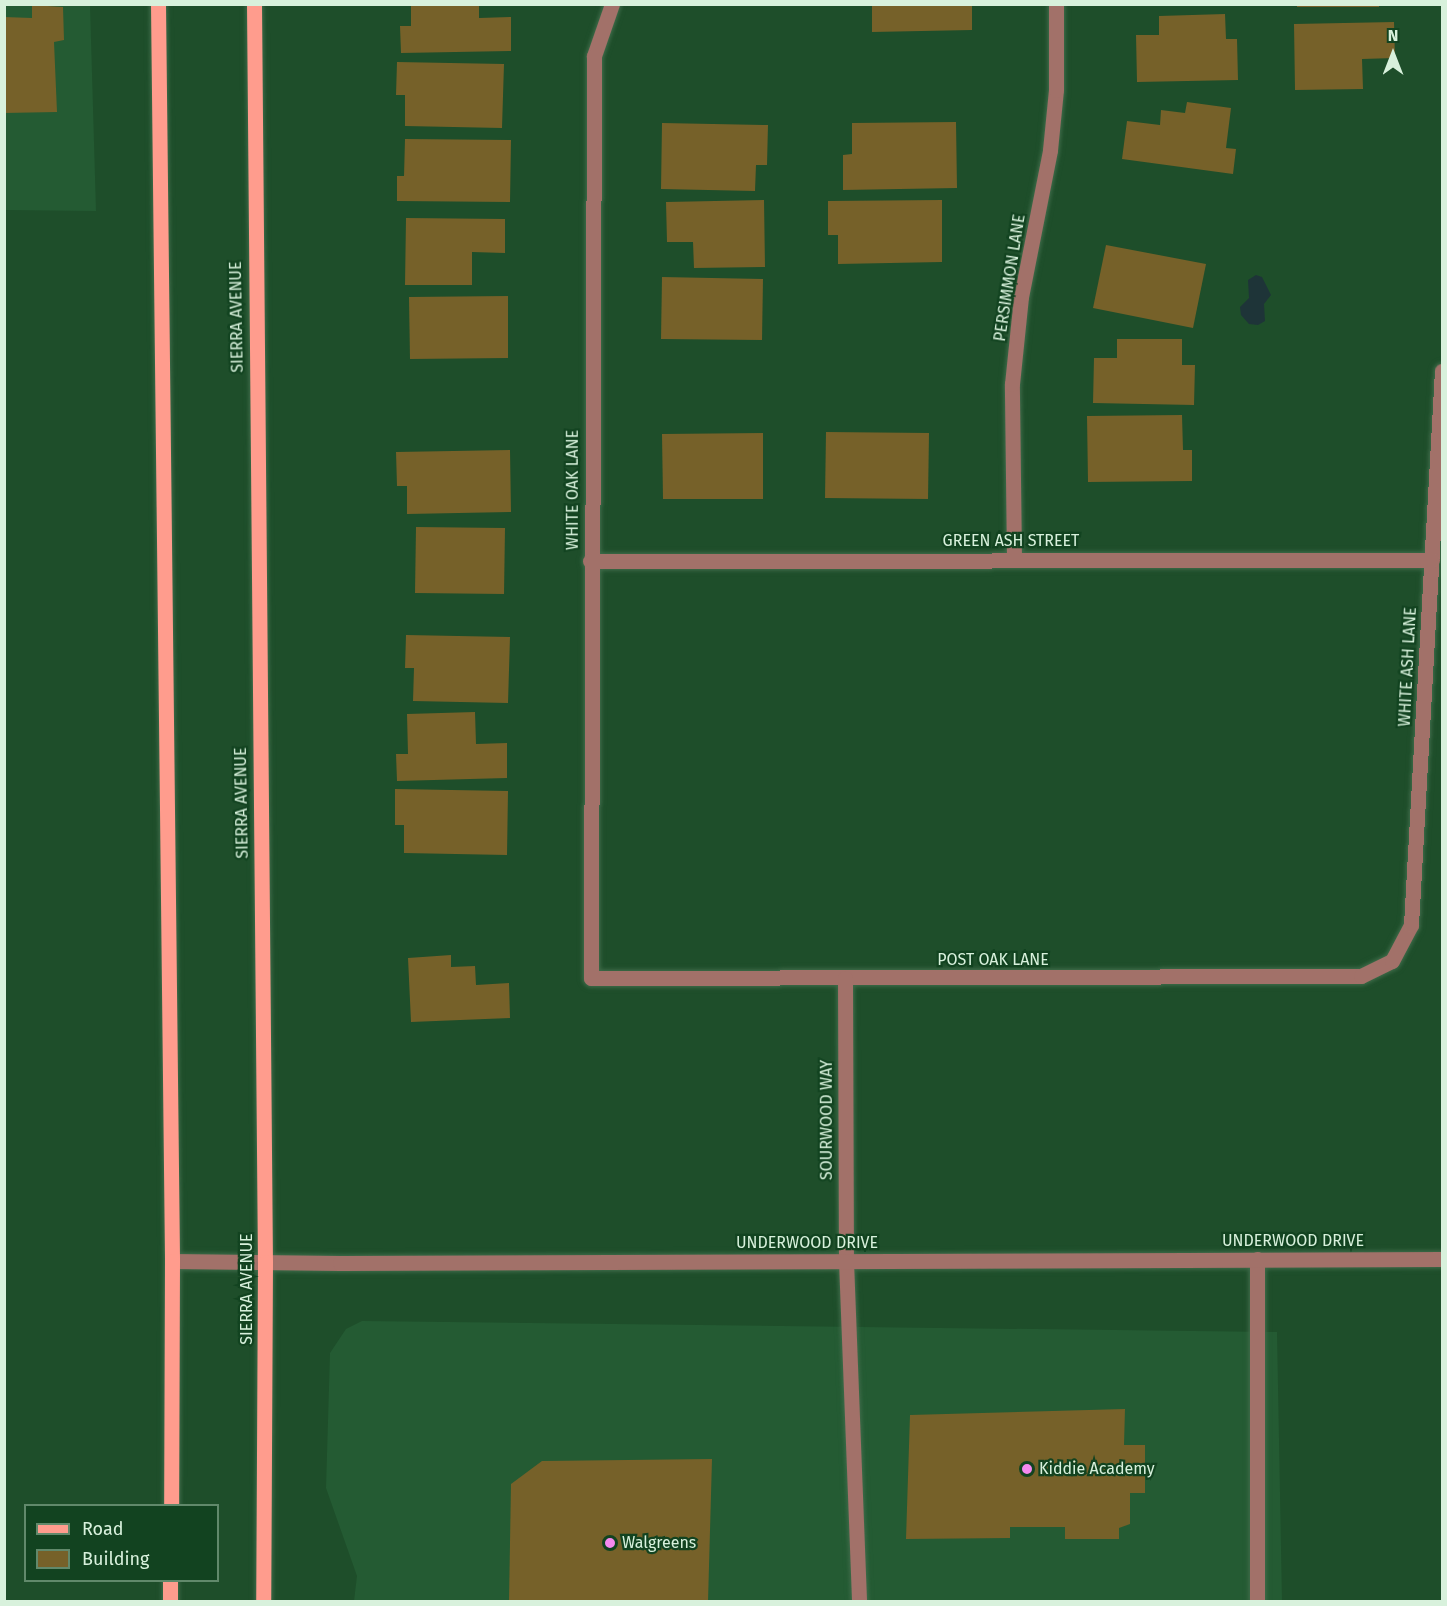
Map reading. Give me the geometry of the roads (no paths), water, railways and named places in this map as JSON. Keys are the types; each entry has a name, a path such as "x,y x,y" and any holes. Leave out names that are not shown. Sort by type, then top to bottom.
{"main road":[{"path":"158,4 172,1261 171,1504"},
{"name":"SIERRA AVENUE","path":"254,4 265,1262 263,1602"},
{"path":"170,1582 170,1602"}],"street":[{"name":"WHITE OAK LANE","path":"591,978 590,561 594,56 612,4"},
{"name":"PERSIMMON LANE","path":"1014,559 1012,384 1021,297 1050,150 1056,90 1056,4"},
{"name":"WHITE ASH LANE","path":"1392,961 1411,925 1443,371"},
{"name":"GREEN ASH STREET","path":"590,561 1432,560"},
{"name":"POST OAK LANE","path":"591,978 1361,976 1392,961"},
{"name":"SOURWOOD WAY","path":"844,978 846,1261 859,1602"},
{"path":"1257,1259 1257,1602"},
{"name":"UNDERWOOD DRIVE","path":"172,1261 1443,1259"}],"water":[{"path":"1256,275 1262,277 1271,295 1264,304 1265,321 1258,325 1249,324 1241,315 1240,307 1249,298 1248,280"}],"place":[{"name":"Kiddie Academy","path":"1027,1469"},
{"name":"Walgreens","path":"610,1543"}]}
